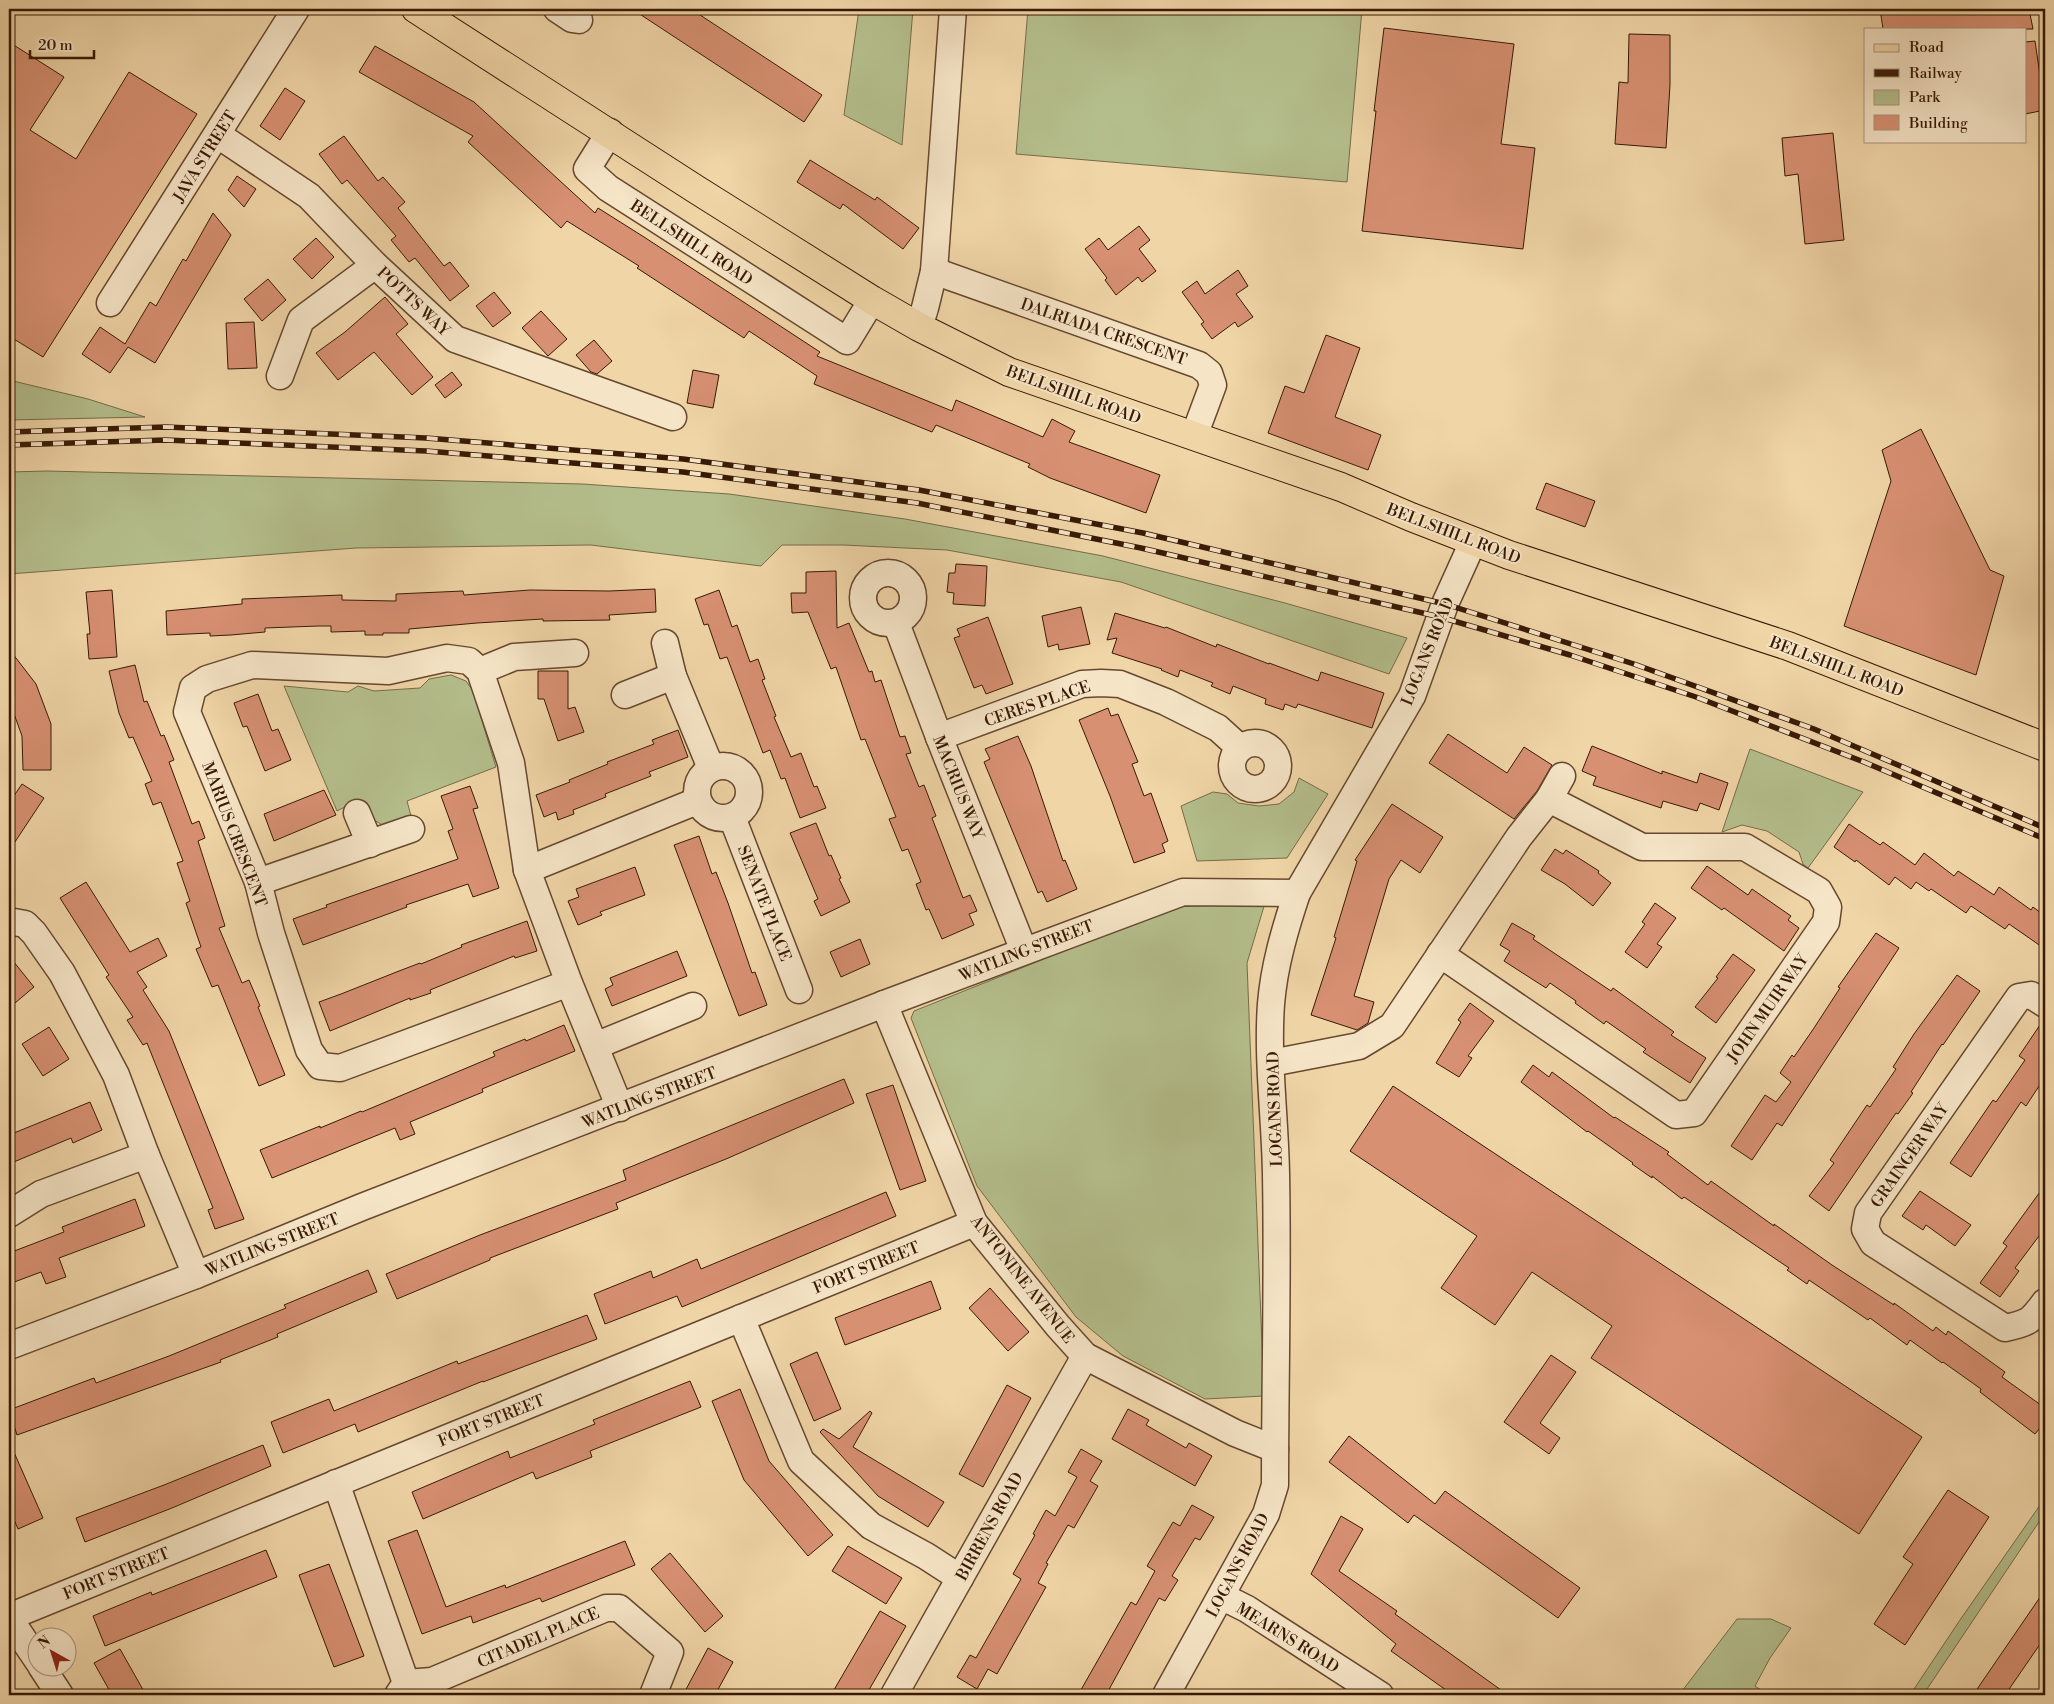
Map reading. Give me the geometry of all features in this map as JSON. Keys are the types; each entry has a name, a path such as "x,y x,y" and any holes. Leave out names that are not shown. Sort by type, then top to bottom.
{"main road":[{"name":"BELLSHILL ROAD","path":"416,9 872,300 918,327 1009,372 1341,487 1473,542 1788,646 2045,747"}],"street":[{"name":"JAVA STREET","path":"110,303 296,9"},
{"path":"918,327 925,308 934,271 953,9"},
{"name":"BELLSHILL ROAD","path":"610,132 587,168 608,188 847,341 872,300"},
{"name":"POTTS WAY","path":"218,135 309,196 375,265 455,339 673,417"},
{"path":"280,376 301,320 375,265"},
{"name":"DALRIADA CRESCENT","path":"934,271 1200,365 1209,373 1212,385 1194,436"},
{"name":"LOGANS ROAD","path":"1166,1695 1266,1514 1275,1485 1276,1173 1271,1063 1271,1004 1276,968 1285,929 1297,893 1412,696 1445,604 1473,542"},
{"name":"MACRIUS WAY","path":"896,623 939,738 1024,951"},
{"path":"665,643 673,676 711,768"},
{"path":"574,653 514,657 480,671 511,763 527,870 569,983 620,1108"},
{"name":"MARIUS CRESCENT","path":"480,671 469,661 447,658 388,671 252,665 207,680 193,688 187,712 258,882 271,933 309,1050 320,1066 340,1068 569,983"},
{"path":"625,695 673,676"},
{"name":"CERES PLACE","path":"939,738 1082,684 1101,682 1120,684 1166,702 1218,728 1240,748"},
{"path":"719,765 736,769 747,782 748,799 739,813 732,817 715,818 701,808 697,800 696,793 700,778 711,768 719,765"},
{"path":"1271,1063 1360,1046 1392,1026 1519,837 1549,799 1562,776"},
{"name":"JOHN MUIR WAY","path":"1440,954 1676,1115 1694,1113 1826,922 1828,906 1819,891 1745,847 1642,847 1549,799"},
{"path":"527,870 697,800"},
{"path":"357,813 370,844"},
{"name":"SENATE PLACE","path":"732,817 800,990"},
{"path":"258,882 411,829"},
{"name":"WATLING STREET","path":"9,1346 196,1275 362,1207 884,1004 1183,892 1297,893"},
{"path":"9,924 14,922 25,924 34,933 62,973 116,1075 146,1155 196,1275"},
{"name":"GRAINGER WAY","path":"2045,1004 2031,995 2019,998 1868,1213 1865,1230 1874,1243 2005,1328 2022,1325 2033,1319 2045,1302"},
{"name":"ANTONINE AVENUE","path":"884,1004 974,1223 1058,1326 1085,1356 1235,1433 1275,1449"},
{"path":"595,1046 693,1006"},
{"path":"9,1214 41,1194 146,1155"},
{"name":"FORT STREET","path":"9,1618 974,1223"},
{"path":"741,1318 801,1461 871,1526 926,1556 960,1578"},
{"name":"BIRRENS ROAD","path":"894,1695 1085,1356"},
{"name":"CITADEL PLACE","path":"336,1483 402,1689 432,1681 606,1608 619,1608 670,1652 653,1695"},
{"name":"MEARNS ROAD","path":"1221,1596 1247,1609 1380,1695"},
{"path":"9,1618 28,1646"},
{"path":"48,1676 60,1695"}],"green space":[{"path":"859,9 913,9 902,145 844,115"},
{"path":"1028,9 1362,9 1347,182 1016,154"},
{"path":"9,380 88,399 145,417 9,420"},
{"path":"47,471 582,484 729,494 905,519 1103,556 1285,603 1407,638 1389,674 1121,582 947,550 843,545 782,545 761,566 591,545 356,548 9,574 9,472"},
{"path":"451,675 466,681 473,691 496,767 407,801 411,816 384,826 369,817 357,801 337,811 284,686 348,692 358,686 374,691 420,688 429,679"},
{"path":"1750,749 1863,792 1808,868 1803,864 1799,852 1767,831 1742,825 1722,832"},
{"path":"1299,778 1328,794 1287,858 1197,861 1181,806 1213,792 1227,794 1238,803 1259,806 1279,804 1294,792"},
{"path":"1265,903 1247,963 1264,1396 1205,1399 1123,1356 1076,1317 977,1186 911,1018 914,1011 1174,907"},
{"path":"2045,1498 2045,1513 1923,1695 1910,1695 1960,1620"},
{"path":"1737,1619 1771,1619 1791,1628 1770,1658 1755,1686 1768,1695 1679,1695"}],"building":[{"path":"632,9 691,9 822,95 804,122"},
{"path":"1880,9 2029,9 2033,29 2026,28 1883,28"},
{"path":"1384,28 1514,44 1501,144 1535,148 1523,249 1362,231"},
{"path":"1629,34 1670,35 1670,85 1666,148 1615,144 1619,82 1628,83"},
{"path":"2035,41 2045,110 2026,114 2026,42"},
{"path":"9,42 64,77 30,130 76,159 129,72 197,114 43,357 9,336"},
{"path":"375,46 474,102 595,213 598,208 644,237 820,352 817,356 952,411 956,400 1043,437 1052,419 1075,431 1069,442 1160,475 1146,513 1050,478 1028,467 1030,464 936,425 932,432 814,384 817,376 749,331 744,338 637,268 639,266 567,221 561,228 468,142 473,136 359,72"},
{"path":"285,88 305,101 280,140 260,126"},
{"path":"1833,133 1844,240 1805,244 1798,174 1785,176 1782,138"},
{"path":"344,136 378,181 383,177 405,202 398,208 444,266 450,262 469,286 450,301 415,258 409,262 391,240 396,236 347,180 342,184 319,154"},
{"path":"810,160 875,200 877,197 919,228 903,249 843,204 840,209 797,182"},
{"path":"237,176 256,189 244,207 228,190"},
{"path":"213,213 231,235 155,363 128,347 110,373 82,354 100,327 125,344 150,302 156,306 183,259 186,261"},
{"path":"1139,226 1150,240 1139,249 1156,271 1142,282 1138,277 1116,295 1105,280 1107,278 1085,249 1099,238 1108,250"},
{"path":"316,238 334,257 312,279 293,259"},
{"path":"1238,270 1248,286 1236,294 1253,317 1238,327 1235,322 1212,339 1201,324 1204,322 1182,292 1197,281 1205,294"},
{"path":"268,279 286,300 262,321 244,299"},
{"path":"494,292 511,313 493,327 476,306"},
{"path":"385,297 408,324 396,334 433,377 412,395 374,352 338,380 316,353 345,332"},
{"path":"541,311 567,339 548,356 522,328"},
{"path":"254,322 257,368 228,369 226,323"},
{"path":"1326,335 1360,348 1335,417 1381,435 1368,470 1268,433 1285,386 1304,393"},
{"path":"594,340 612,361 597,374 591,372 576,355"},
{"path":"693,370 719,375 713,408 687,403"},
{"path":"452,372 462,385 445,398 435,385"},
{"path":"1921,429 1990,570 2004,576 1976,675 1844,626 1891,481 1882,450"},
{"path":"1546,483 1595,501 1585,527 1536,509"},
{"path":"956,564 987,566 985,606 953,604 954,593 947,592 949,573 955,573"},
{"path":"836,571 837,628 849,623 869,672 872,671 875,682 881,680 900,737 905,736 911,753 906,754 919,787 924,785 936,816 932,818 963,898 970,895 977,911 969,914 974,925 942,939 929,909 926,910 916,884 921,882 908,849 902,851 889,819 896,817 865,739 861,740 836,667 831,669 808,612 792,613 791,593 806,593 806,572"},
{"path":"655,589 656,612 609,615 610,620 543,621 543,619 477,623 409,629 409,633 383,633 383,635 365,635 365,631 331,632 331,626 318,626 265,628 265,632 231,635 210,636 210,633 167,635 166,611 242,604 242,599 342,595 342,600 396,601 396,594 463,591 464,595 530,590 609,591"},
{"path":"112,590 117,657 89,659 87,634 90,634 86,592"},
{"path":"719,590 732,627 737,625 750,662 758,659 765,679 762,680 776,716 774,717 791,757 801,753 814,787 817,786 826,808 800,818 785,778 781,779 770,750 763,753 727,657 720,659 708,624 704,625 695,599"},
{"path":"1081,607 1090,644 1059,650 1058,644 1048,647 1042,616"},
{"path":"1115,613 1166,627 1216,647 1217,644 1318,681 1321,672 1384,693 1372,728 1298,704 1296,708 1285,704 1283,710 1265,704 1266,699 1233,686 1230,694 1211,686 1213,683 1180,670 1178,677 1162,669 1112,653 1117,638 1107,640"},
{"path":"988,617 1013,684 986,694 982,685 974,688 954,638 960,636 957,629"},
{"path":"9,649 36,684 51,724 51,770 23,770 22,736 9,700"},
{"path":"135,665 144,702 147,701 161,736 164,735 174,760 169,762 192,824 199,821 205,838 198,841 225,926 219,928 242,983 249,980 285,1075 259,1086 218,985 212,987 196,949 201,947 186,903 190,901 177,863 183,861 161,802 153,805 145,784 152,781 133,737 129,738 119,713 109,671"},
{"path":"538,671 568,671 568,709 575,707 584,732 558,741 544,699 538,699"},
{"path":"258,694 272,731 278,729 291,760 265,771 247,726 243,727 234,703"},
{"path":"1108,708 1111,716 1118,714 1138,762 1132,764 1144,796 1151,793 1168,841 1162,844 1165,852 1134,863 1110,796 1079,720"},
{"path":"678,730 688,757 649,772 651,776 605,794 606,797 573,810 574,814 558,820 556,812 544,817 536,795 570,782 569,780 608,764 607,762 654,744 652,740"},
{"path":"1448,734 1507,773 1524,747 1552,765 1537,791 1514,819 1429,763"},
{"path":"1018,736 1031,766 1063,861 1065,860 1077,889 1047,902 1042,891 1038,893 984,762 990,759 985,749"},
{"path":"1592,746 1662,774 1662,771 1697,783 1700,773 1728,783 1719,810 1700,803 1697,811 1663,801 1661,808 1593,785 1596,777 1582,771"},
{"path":"22,784 44,798 9,851 9,803"},
{"path":"470,786 478,808 473,809 499,888 473,897 468,884 406,905 407,907 303,945 293,919 327,907 326,905 458,859 448,831 453,829 441,796"},
{"path":"324,790 336,815 274,841 264,814"},
{"path":"1392,804 1443,837 1420,873 1401,860 1389,879 1354,996 1374,1002 1368,1023 1357,1030 1311,1015 1336,938 1334,937 1357,861 1355,860"},
{"path":"816,823 850,902 821,916 814,901 818,899 790,833"},
{"path":"1849,824 1880,845 1883,842 1915,865 1924,853 1954,876 1958,871 1994,895 1999,887 2031,910 2033,907 2045,916 2045,949 2009,924 2005,929 1971,906 1966,913 1931,889 1929,891 1916,882 1911,889 1895,877 1889,885 1856,860 1855,862 1834,847"},
{"path":"699,836 712,874 716,872 752,973 755,972 767,1005 739,1016 674,845"},
{"path":"1555,849 1563,854 1566,850 1599,871 1598,873 1611,883 1593,906 1565,884 1541,870"},
{"path":"1707,866 1748,895 1752,889 1791,916 1788,920 1799,928 1784,951 1724,908 1722,910 1691,888"},
{"path":"635,867 645,895 600,912 602,915 578,925 568,901 579,897 576,889"},
{"path":"86,882 130,952 158,938 167,956 137,972 147,987 143,990 169,1031 244,1219 215,1229 208,1210 213,1208 147,1043 143,1045 127,1020 133,1017 106,977 109,975 60,898"},
{"path":"1655,903 1676,918 1657,944 1662,947 1647,968 1625,952 1645,924 1642,922"},
{"path":"527,921 537,951 515,958 514,956 430,990 431,993 410,1000 410,998 330,1031 319,1002 421,964 462,947 461,945"},
{"path":"1512,923 1535,936 1533,939 1611,991 1613,988 1674,1032 1671,1035 1706,1058 1690,1083 1643,1052 1646,1049 1606,1021 1604,1024 1550,983 1546,988 1504,961 1510,951 1500,945"},
{"path":"1876,933 1899,948 1782,1126 1777,1123 1752,1160 1731,1146 1765,1095 1776,1102 1791,1082 1780,1073 1792,1055 1794,1057 1814,1028 1840,988 1838,987"},
{"path":"860,939 870,964 841,977 830,952"},
{"path":"677,951 687,976 612,1006 605,989 613,985 610,978"},
{"path":"1733,954 1755,970 1716,1023 1695,1007 1718,978 1716,977"},
{"path":"9,956 34,987 9,1008"},
{"path":"1957,975 1980,991 1942,1044 1911,1092 1913,1093 1898,1114 1896,1113 1829,1211 1809,1196 1834,1163 1830,1160 1867,1105 1870,1107 1896,1069 1893,1067 1914,1034"},
{"path":"1470,1003 1494,1021 1468,1056 1472,1058 1459,1077 1436,1063 1461,1022 1458,1020"},
{"path":"2044,1019 2045,1077 2026,1106 2021,1102 1971,1177 1950,1163 1993,1100 1996,1102 2025,1060 2019,1056"},
{"path":"564,1025 575,1051 482,1089 483,1092 410,1122 415,1134 400,1140 395,1128 272,1178 260,1150 320,1126 320,1128 362,1112 495,1056 493,1052"},
{"path":"49,1027 69,1059 43,1076 22,1044"},
{"path":"1533,1065 1549,1077 1552,1072 1614,1118 1669,1152 1667,1154 1708,1185 1711,1181 1774,1226 1774,1224 1832,1265 1894,1305 1894,1303 1933,1331 1936,1327 1946,1335 1948,1331 2005,1372 2002,1377 2045,1408 2045,1434 2039,1429 2035,1434 1980,1392 1981,1389 1910,1340 1907,1345 1870,1318 1868,1320 1809,1280 1807,1284 1787,1270 1789,1268 1684,1197 1682,1199 1652,1176 1652,1178 1587,1132 1521,1082"},
{"path":"844,1079 854,1103 726,1159 616,1203 618,1209 490,1258 490,1260 397,1299 386,1274 480,1235 626,1180 623,1170"},
{"path":"893,1085 926,1181 900,1190 866,1094"},
{"path":"1393,1086 1922,1437 1859,1534 1591,1358 1612,1326 1532,1272 1495,1325 1441,1288 1477,1236 1350,1151"},
{"path":"90,1102 102,1130 73,1143 71,1138 9,1164 9,1135"},
{"path":"2045,1185 2045,1228 2015,1268 2019,1271 2000,1297 1980,1283 2007,1246 2003,1243"},
{"path":"1920,1191 1971,1225 1955,1246 1926,1225 1923,1230 1902,1216"},
{"path":"886,1192 896,1216 682,1307 677,1296 605,1324 594,1294 651,1271 653,1278 697,1259 701,1269"},
{"path":"135,1199 145,1226 59,1258 66,1277 46,1284 41,1272 9,1284 9,1253 64,1232 62,1227"},
{"path":"368,1270 377,1292 277,1334 278,1337 220,1360 221,1362 17,1435 9,1410 94,1378 96,1383 169,1356 286,1308 284,1305"},
{"path":"931,1281 941,1309 845,1345 835,1318"},
{"path":"990,1288 1029,1332 1008,1351 969,1308"},
{"path":"587,1315 597,1339 483,1381 358,1432 355,1424 283,1453 271,1422 329,1399 334,1411 457,1361 458,1364"},
{"path":"817,1352 841,1409 814,1421 790,1364"},
{"path":"1551,1355 1576,1372 1540,1423 1560,1438 1549,1454 1504,1422"},
{"path":"690,1381 701,1407 590,1451 592,1457 536,1479 533,1472 423,1519 412,1492 508,1451 510,1458 595,1424 593,1420"},
{"path":"1007,1385 1031,1398 983,1487 959,1474"},
{"path":"740,1389 769,1461 833,1535 808,1556 744,1480 712,1401"},
{"path":"1128,1409 1149,1420 1146,1425 1186,1448 1189,1443 1212,1456 1195,1486 1112,1439"},
{"path":"870,1411 872,1413 853,1447 944,1502 928,1527 878,1496 820,1432 823,1429 839,1439"},
{"path":"1349,1436 1435,1504 1445,1491 1580,1588 1558,1618 1414,1515 1408,1523 1329,1462"},
{"path":"9,1441 43,1518 18,1529 9,1508"},
{"path":"263,1445 271,1466 85,1542 76,1518"},
{"path":"1081,1449 1102,1461 1090,1481 1098,1486 1074,1528 1068,1525 1046,1563 1048,1564 1038,1583 1046,1587 997,1674 988,1669 977,1689 957,1677 970,1655 976,1658 1021,1579 1013,1574 1035,1535 1033,1534 1046,1510 1055,1516 1077,1477 1068,1472"},
{"path":"1948,1490 1989,1517 1905,1645 1874,1624 1913,1564 1903,1557"},
{"path":"1192,1505 1214,1517 1200,1540 1195,1538 1172,1576 1178,1580 1165,1601 1159,1598 1106,1695 1078,1695 1131,1602 1136,1605 1155,1571 1147,1566 1173,1522 1180,1526"},
{"path":"1341,1516 1363,1529 1339,1571 1397,1611 1395,1614 1508,1695 1453,1695 1391,1651 1396,1644 1311,1574"},
{"path":"417,1530 446,1607 505,1585 506,1588 625,1541 635,1565 542,1602 540,1598 473,1623 471,1616 422,1634 388,1541"},
{"path":"848,1546 902,1578 886,1604 832,1571"},
{"path":"266,1550 277,1577 105,1646 93,1616 151,1592 152,1595"},
{"path":"670,1553 723,1616 705,1632 651,1569"},
{"path":"329,1564 364,1656 334,1667 299,1575"},
{"path":"2045,1590 2045,1637 2005,1695 1973,1695"},
{"path":"880,1611 906,1626 866,1695 831,1695"},
{"path":"708,1648 733,1662 715,1695 683,1695"},
{"path":"120,1649 146,1695 112,1695 94,1663"}],"railway":[{"path":"9,432 166,427 426,438 683,459 919,490 1143,533 1445,604 1634,664 1814,729 2045,828"},
{"path":"9,445 165,440 426,451 683,472 917,503 1141,548 1440,617 1570,655 1696,697 1864,762 2045,839"}]}
